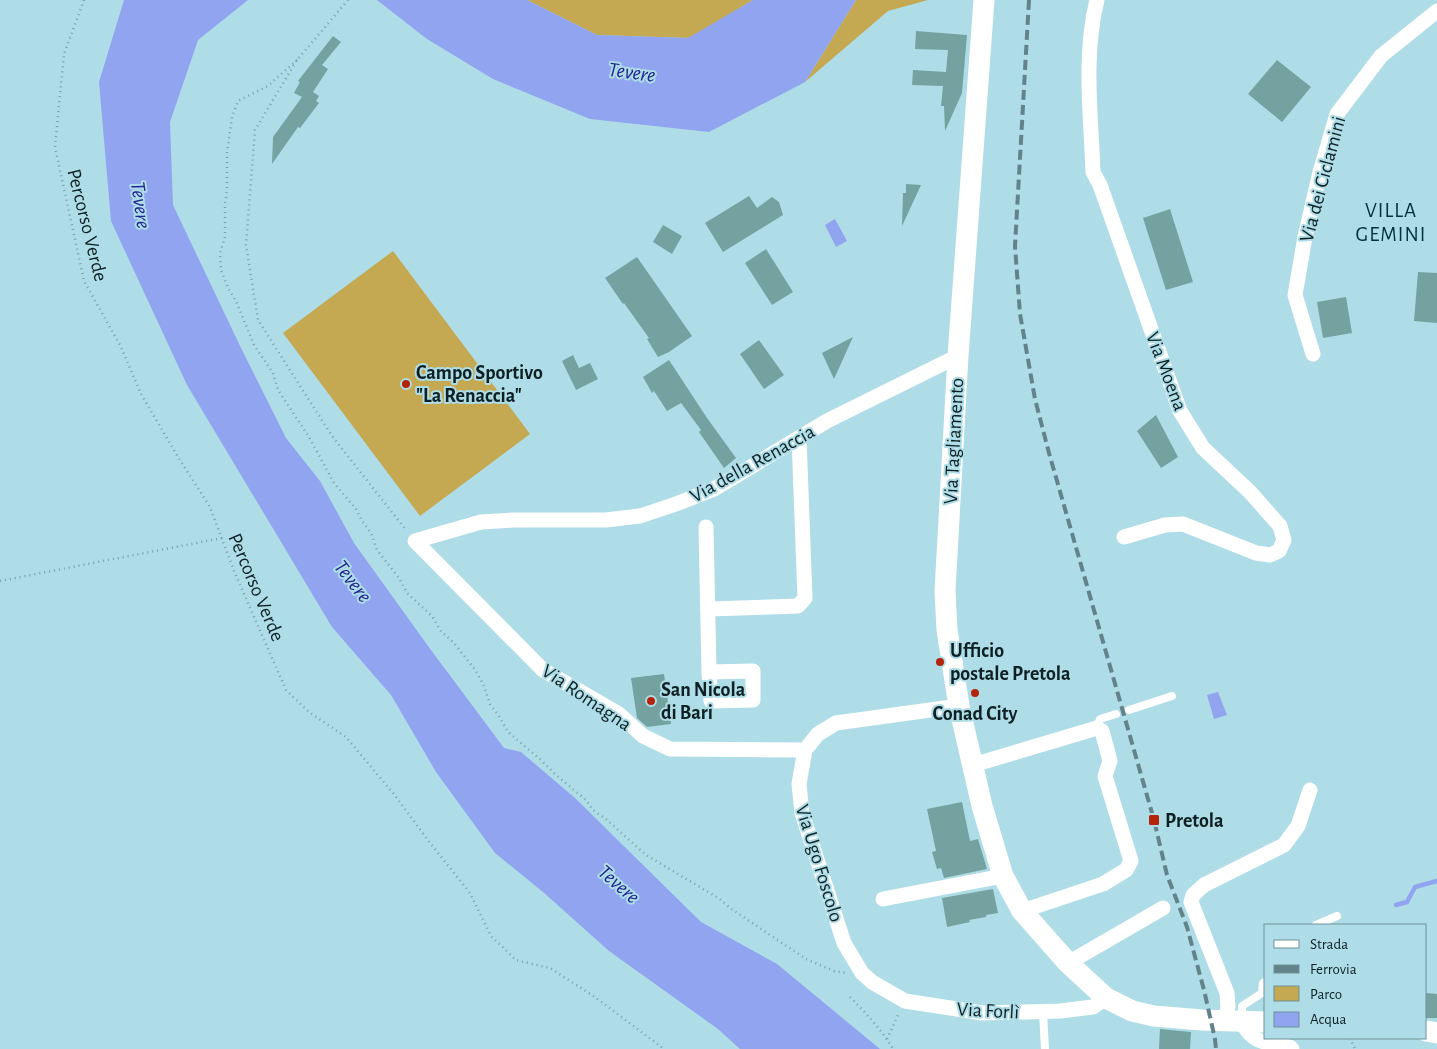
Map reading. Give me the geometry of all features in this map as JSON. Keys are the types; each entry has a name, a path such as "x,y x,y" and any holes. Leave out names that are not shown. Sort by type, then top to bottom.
{"street":[{"name":"Via Tagliamento","path":"984,0 958,356 945,591 947,630 958,706 982,806 1003,876 1022,911 1068,963 1106,998 1132,1010 1154,1016 1264,1022"},
{"name":"Via Moena","path":"1097,0 1093,17 1089,67 1093,172 1100,185 1180,411 1203,448 1250,492 1280,526 1284,540 1279,550 1270,555 1256,553 1183,524 1166,525 1124,536"},
{"name":"Via dei Ciclamini","path":"1313,354 1296,295 1305,237 1320,172 1337,114 1381,56 1437,11"},
{"name":"Via della Renaccia","path":"415,541 481,522 606,520 640,516 676,504 714,489 827,421 958,356"},
{"path":"708,609 798,606 805,598 799,438"},
{"path":"706,527 709,672"},
{"name":"Via Romagna","path":"415,541 543,670 620,714 643,736 670,748 805,750"},
{"path":"805,750 818,734 836,723 958,706"},
{"path":"973,765 1097,728 1102,731 1110,761 1105,776 1131,861 1126,870 1104,884 1022,911"},
{"name":"Via Ugo Foscolo","path":"805,750 799,784 802,813 844,943 862,973 872,982"},
{"path":"1292,1049 1256,1040 1233,1021 1226,993 1191,902 1192,895 1204,885 1284,844 1298,826 1310,790"},
{"path":"883,899 1003,876"},
{"path":"1068,963 1163,908"},
{"name":"Via Forlì","path":"872,982 905,1001 982,1013 1060,1011 1093,1006 1106,998"}],"lane":[{"path":"1129,710 1172,696"},
{"path":"1097,728 1100,719 1116,714"},
{"path":"1318,924 1337,916"},
{"path":"1233,1021 1242,1006 1262,993 1264,983"},
{"path":"1043,1012 1045,1049"}],"path":[{"name":"Percorso Verde","path":"84,0 64,54 55,147 84,281 121,347 141,394 210,507 234,571 286,690 309,712 346,737 393,792 470,893 491,936 516,960 550,968 595,997 664,1049"},
{"path":"348,0 297,60 255,130 246,245 258,320 332,436 415,541"},
{"path":"0,581 222,538"},
{"path":"850,997 871,1018 893,1049"},
{"path":"887,1039 905,1001"}],"green space":[{"path":"527,0 753,0 689,38 597,35"},
{"path":"856,0 928,0 888,11 805,82"},
{"name":"Campo Sportivo \"La Renaccia\"","path":"393,251 530,434 420,516 283,333"}],"water":[{"name":"Tevere","path":"124,0 248,0 198,40 170,122 173,205 286,438 320,481 354,543 428,646 504,748 521,752 575,798 701,922 777,964 880,1049 740,1049 718,1029 609,951 543,892 495,853 436,772 391,695 332,627 187,385 111,221 99,82"},
{"name":"Tevere","path":"377,0 527,0 597,35 688,38 753,0 856,0 805,82 709,132 590,119 493,79 427,39"},
{"path":"835,219 847,241 836,247 825,225"},
{"path":"1218,692 1227,715 1214,719 1207,695"}],"building":[{"path":"916,31 967,35 962,93 945,131 944,106 941,106 943,86 912,85 913,70 946,72 948,50 915,49"},
{"path":"333,36 341,42 322,65 328,69 313,92 319,96 316,101 319,103 300,128 298,127 272,164 273,137 302,97 294,93 300,82 298,81"},
{"path":"1277,60 1311,87 1282,122 1248,94"},
{"path":"906,184 921,185 902,226 903,193 906,193"},
{"path":"749,196 757,208 772,197 779,202 783,215 723,252 705,223"},
{"path":"1170,209 1193,282 1166,290 1143,218"},
{"path":"663,225 682,236 672,254 653,242"},
{"path":"766,249 793,292 772,305 745,263"},
{"path":"637,257 692,336 669,352 658,357 647,339 649,338 605,278"},
{"path":"1418,272 1437,273 1437,323 1414,321"},
{"path":"1346,297 1352,333 1323,338 1317,302"},
{"path":"853,337 834,379 822,353"},
{"path":"759,340 784,375 764,389 740,354"},
{"path":"573,355 579,368 590,363 598,379 576,390 562,361"},
{"path":"669,360 736,458 724,468 699,432 701,430 681,403 667,411 654,391 652,393 643,377"},
{"path":"1156,415 1178,457 1161,468 1137,431"},
{"name":"San Nicola di Bari","path":"664,674 671,724 647,727 637,718 631,678"},
{"path":"962,802 970,841 978,839 987,869 944,878 941,868 937,869 932,852 936,851 927,809"},
{"path":"993,889 998,913 947,927 942,898"},
{"path":"1427,993 1437,994 1437,1018 1427,1018"},
{"path":"1160,1029 1191,1032 1190,1049 1159,1049"}],"waterway":[{"path":"1396,905 1407,902 1415,887 1437,881"}],"railway":[{"path":"1029,0 1015,246 1020,314 1035,399 1154,820 1167,875 1187,927 1204,990 1216,1049"}],"place":[{"name":"Campo Sportivo \"La Renaccia\"","path":"406,384"},
{"name":"Ufficio postale Pretola","path":"940,662"},
{"name":"Conad City","path":"975,693"},
{"name":"San Nicola di Bari","path":"651,701"},
{"name":"Pretola","path":"1154,820"}],"district":[{"name":"VILLA GEMINI","path":"1391,222"}]}
